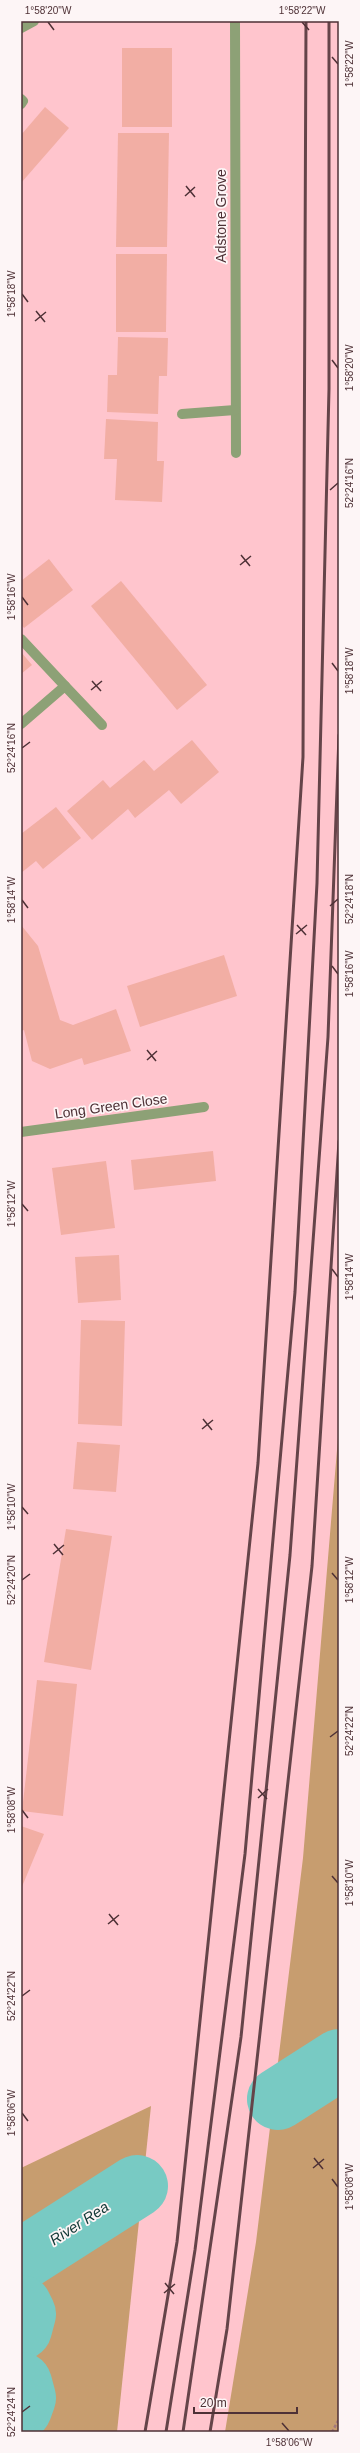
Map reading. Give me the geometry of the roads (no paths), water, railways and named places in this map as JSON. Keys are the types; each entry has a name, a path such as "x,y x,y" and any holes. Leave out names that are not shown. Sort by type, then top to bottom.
{"street":[{"path":"21,28 34,21"},
{"name":"Adstone Grove","path":"235,21 236,453"},
{"path":"21,99 24,101 21,104"},
{"path":"182,414 235,410"},
{"path":"21,639 102,725"},
{"path":"21,724 65,686"},
{"name":"Long Green Close","path":"21,1132 204,1107"}],"waterway":[{"name":"River Rea","path":"278,2099 339,2060"},
{"name":"River Rea","path":"21,2260 137,2186"},
{"name":"River Rea","path":"21,2306 25,2314 21,2329"},
{"name":"River Rea","path":"21,2383 25,2398 21,2409"}],"railway":[{"path":"145,2432 177,2242 258,1463 303,757 306,21"},
{"path":"166,2432 195,2250 245,1854 295,1292 317,883 329,389 329,21"},
{"path":"183,2432 241,2037 290,1555 328,1037 339,735"},
{"path":"210,2432 227,2329 312,1566 339,1141"}]}
